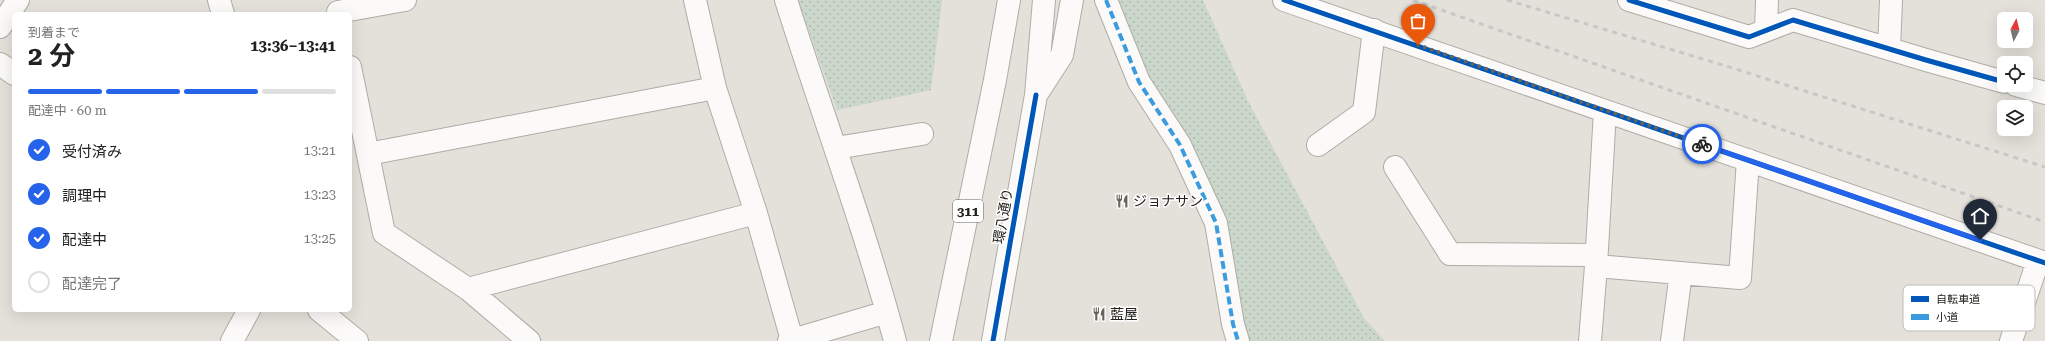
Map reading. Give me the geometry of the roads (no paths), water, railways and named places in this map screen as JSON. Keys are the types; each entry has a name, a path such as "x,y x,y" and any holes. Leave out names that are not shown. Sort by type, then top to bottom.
{"street":[{"path":"0,27 18,0"},
{"path":"219,0 223,12"},
{"path":"338,9 405,0"},
{"path":"695,0 715,88 756,213 790,341 887,312"},
{"path":"786,0 813,84 852,195 895,341"},
{"path":"995,0 995,80"},
{"name":"311","path":"941,341 995,80 1009,0"},
{"name":"環八通り","path":"993,341 1036,95 1044,0"},
{"path":"1036,95 1062,55 1072,0"},
{"path":"1106,0 1139,82 1180,145 1216,223 1233,324 1238,341"},
{"path":"1284,0 2042,262 2033,285"},
{"path":"1629,0 1749,36 1793,20 1997,80"},
{"path":"1766,30 1767,0"},
{"path":"1889,49 1891,0"},
{"path":"1318,146 1364,112 1374,30"},
{"path":"0,64 12,73"},
{"path":"352,77 384,234 468,289 529,341"},
{"path":"368,154 715,88"},
{"path":"2033,90 2045,93"},
{"path":"1590,341 1605,111"},
{"path":"836,148 922,134"},
{"path":"1395,167 1450,254 1596,260 1681,273 1740,278 1748,160"},
{"path":"468,289 756,213"},
{"path":"1672,341 1681,273"},
{"path":"232,341 248,312"},
{"path":"321,312 356,341"},
{"path":"2011,341 2015,331"}],"railway":[{"path":"1413,0 2045,222"},
{"path":"1507,0 1726,66 2045,167"}],"place":[{"name":"ジョナサン","path":"1122,201"},
{"name":"藍屋","path":"1099,314"}]}
